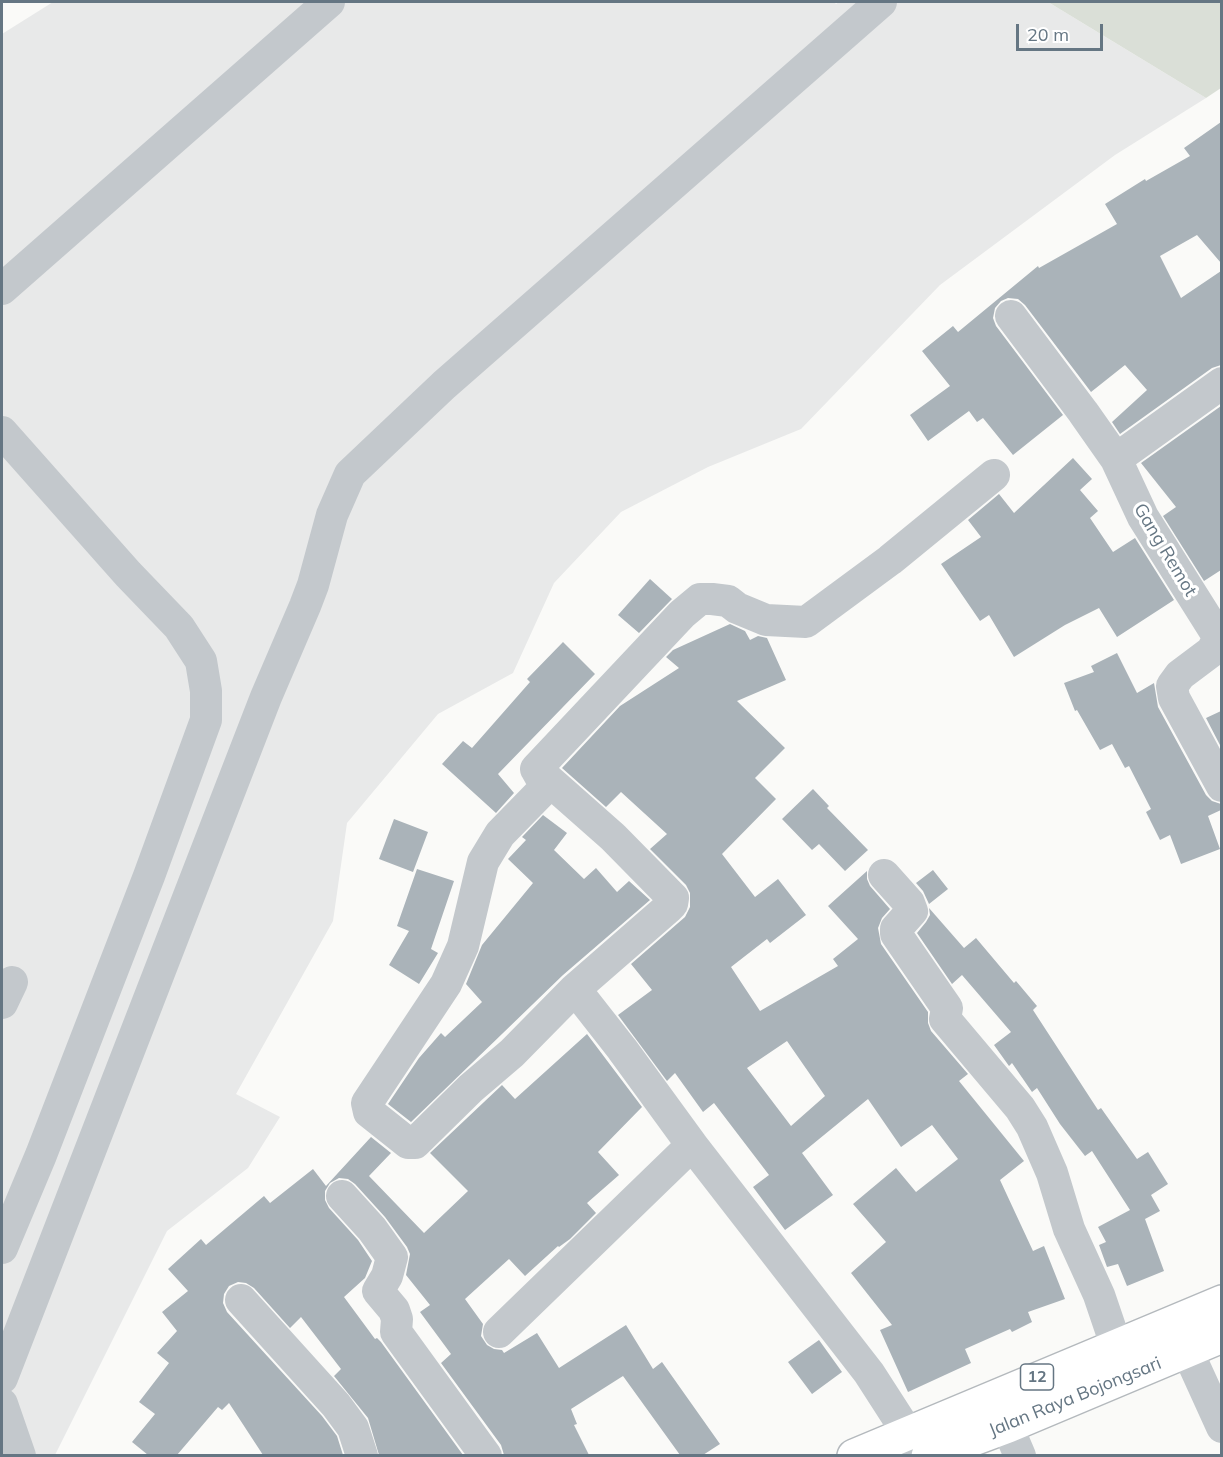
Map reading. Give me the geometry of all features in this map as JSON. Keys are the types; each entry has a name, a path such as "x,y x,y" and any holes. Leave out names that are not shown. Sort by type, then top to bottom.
{"highway":[{"name":"Jalan Raya Bojongsari","path":"918,1448 994,1395 1221,1302"},
{"name":"Jalan Raya Bojongsari","path":"854,1455 918,1448 1008,1426 1221,1336"}],"street":[{"path":"2,289 329,2"},
{"path":"2,1378 266,697 305,606 332,515 350,474 444,385 881,2"},
{"name":"Gang Remot","path":"1011,316 1116,459 1143,517 1216,633 1212,651 1180,675 1172,686 1174,698 1221,786"},
{"path":"1116,459 1221,383"},
{"path":"2,432 128,574 179,627 201,661 206,691 206,720 149,876 41,1155 2,1248"},
{"path":"536,769 682,614 700,599 728,601 737,608 766,620 806,622 890,560 994,475"},
{"path":"536,769 614,837 673,898 672,904 575,988 524,1041 471,1088 415,1143 408,1143 369,1112 367,1103 446,984 463,946 483,862 500,834 542,791 545,785 536,769"},
{"path":"884,875 909,903 912,911 896,929 896,934 947,1008 945,1019 1020,1108 1032,1127 1052,1173 1069,1229 1099,1294 1116,1345"},
{"path":"575,988 692,1145 869,1373 918,1448"},
{"path":"499,1332 692,1145"},
{"path":"342,1196 372,1229 392,1257 387,1276 378,1291 394,1310 397,1319 396,1332 486,1455"},
{"path":"241,1300 354,1428 362,1455"},
{"path":"1187,1350 1221,1427"},
{"path":"994,1395 1020,1455"},
{"path":"2,1404 20,1455"}],"shaded area":[{"path":"53,2 834,2 836,4 839,2 1048,2 1206,98 1115,155 940,285 801,429 708,467 621,512 554,583 513,673 438,714 347,823 333,921 236,1094 280,1117 248,1168 167,1231 55,1455 2,1456 2,34"},
{"path":"1048,2 1221,2 1221,88 1206,98"}],"building":[{"path":"1221,122 1221,263 1197,235 1160,256 1181,298 1221,271 1221,365 1212,368 1120,434 1112,422 1147,390 1125,365 1091,392 1025,305 1018,299 1008,298 1001,301 995,308 993,318 996,326 1063,415 1013,455 983,418 977,422 969,411 928,441 910,415 950,386 922,351 953,326 958,332 1038,266 1039,268 1117,224 1105,204 1145,179 1146,181 1190,156 1184,148"},
{"path":"1221,406 1221,570 1204,581 1163,516 1176,507 1141,463"},
{"path":"1073,458 1092,479 1080,490 1098,511 1090,518 1113,552 1135,538 1174,600 1117,637 1099,608 1065,625 1014,657 989,615 980,621 941,564 981,537 968,520 999,494 1014,513"},
{"path":"650,579 672,599 639,633 618,615"},
{"path":"730,624 745,631 750,640 758,636 767,638 786,680 737,701 785,748 755,778 776,799 722,854 755,897 778,879 806,915 770,943 767,939 731,967 760,1011 838,966 833,959 858,939 828,906 867,871 870,886 890,909 882,918 878,928 881,944 928,1012 931,1031 968,1074 959,1081 1024,1161 1000,1180 1033,1251 1044,1246 1065,1299 1028,1312 1032,1322 1012,1332 1010,1329 965,1349 971,1363 908,1392 880,1330 892,1325 851,1273 886,1242 853,1204 896,1168 916,1192 958,1159 932,1125 901,1147 868,1099 802,1153 833,1195 785,1230 753,1187 769,1175 714,1103 703,1112 675,1073 667,1081 618,1015 652,990 631,964 685,917 690,907 690,893 686,885 650,849 667,834 621,792 606,807 562,768 620,706 679,668 666,657 673,650","holes":["787,1041 825,1096 791,1126 747,1068"]},
{"path":"563,642 595,674 498,774 514,793 496,813 442,764 463,741 472,748 530,682 527,679"},
{"path":"1117,653 1137,693 1154,683 1158,707 1206,795 1212,801 1221,804 1221,810 1208,816 1220,849 1181,864 1170,835 1160,840 1146,812 1151,809 1129,766 1125,768 1112,744 1100,750 1077,710 1075,711 1064,683 1094,672 1091,666"},
{"path":"1221,711 1221,747 1206,718"},
{"path":"813,789 829,806 827,808 868,850 845,871 819,844 812,850 782,819"},
{"path":"543,815 567,833 554,850 584,879 596,868 617,892 629,881 650,900 563,975 411,1122 388,1104 419,1058 441,1033 445,1037 482,1002 466,984 482,945 533,883 508,859 526,840 522,837"},
{"path":"394,819 428,832 413,872 379,859"},
{"path":"417,869 454,881 431,949 438,953 419,984 389,965 409,931 397,926"},
{"path":"933,870 948,889 929,904 916,883"},
{"path":"929,908 964,948 976,938 1014,983 1016,981 1037,1006 1033,1010 1098,1110 1101,1108 1137,1159 1148,1152 1168,1184 1151,1195 1160,1211 1145,1219 1164,1271 1127,1286 1118,1264 1107,1267 1099,1245 1106,1242 1098,1227 1130,1210 1092,1151 1085,1156 1060,1124 1037,1088 1032,1092 1012,1063 1009,1066 994,1045 1011,1032 962,975 952,984 917,933 930,915"},
{"path":"587,1034 642,1107 598,1152 619,1175 587,1203 596,1213 570,1239 558,1246 525,1276 509,1259 465,1299 483,1324 481,1336 487,1345 502,1350 504,1353 537,1333 559,1368 626,1325 653,1369 662,1362 720,1444 703,1455 680,1455 623,1376 571,1409 577,1424 574,1425 589,1455 504,1455 501,1445 441,1363 451,1354 420,1312 430,1305 406,1275 410,1254 407,1247 385,1217 355,1184 348,1179 339,1178 330,1183 325,1191 325,1200 372,1261 365,1278 344,1297 375,1339 381,1342 463,1455 379,1455 368,1418 334,1376 341,1369 301,1317 290,1328 254,1288 246,1283 238,1282 229,1286 224,1294 223,1303 227,1312 322,1416 337,1436 343,1455 263,1455 229,1403 222,1410 218,1407 177,1455 148,1455 132,1442 155,1414 139,1402 169,1363 157,1353 177,1331 162,1312 188,1291 168,1269 201,1239 206,1245 264,1196 270,1203 313,1169 326,1186 371,1137 391,1153 369,1176 424,1233 468,1191 430,1153 502,1085 515,1099"},
{"path":"819,1340 842,1372 812,1394 788,1362"}]}
